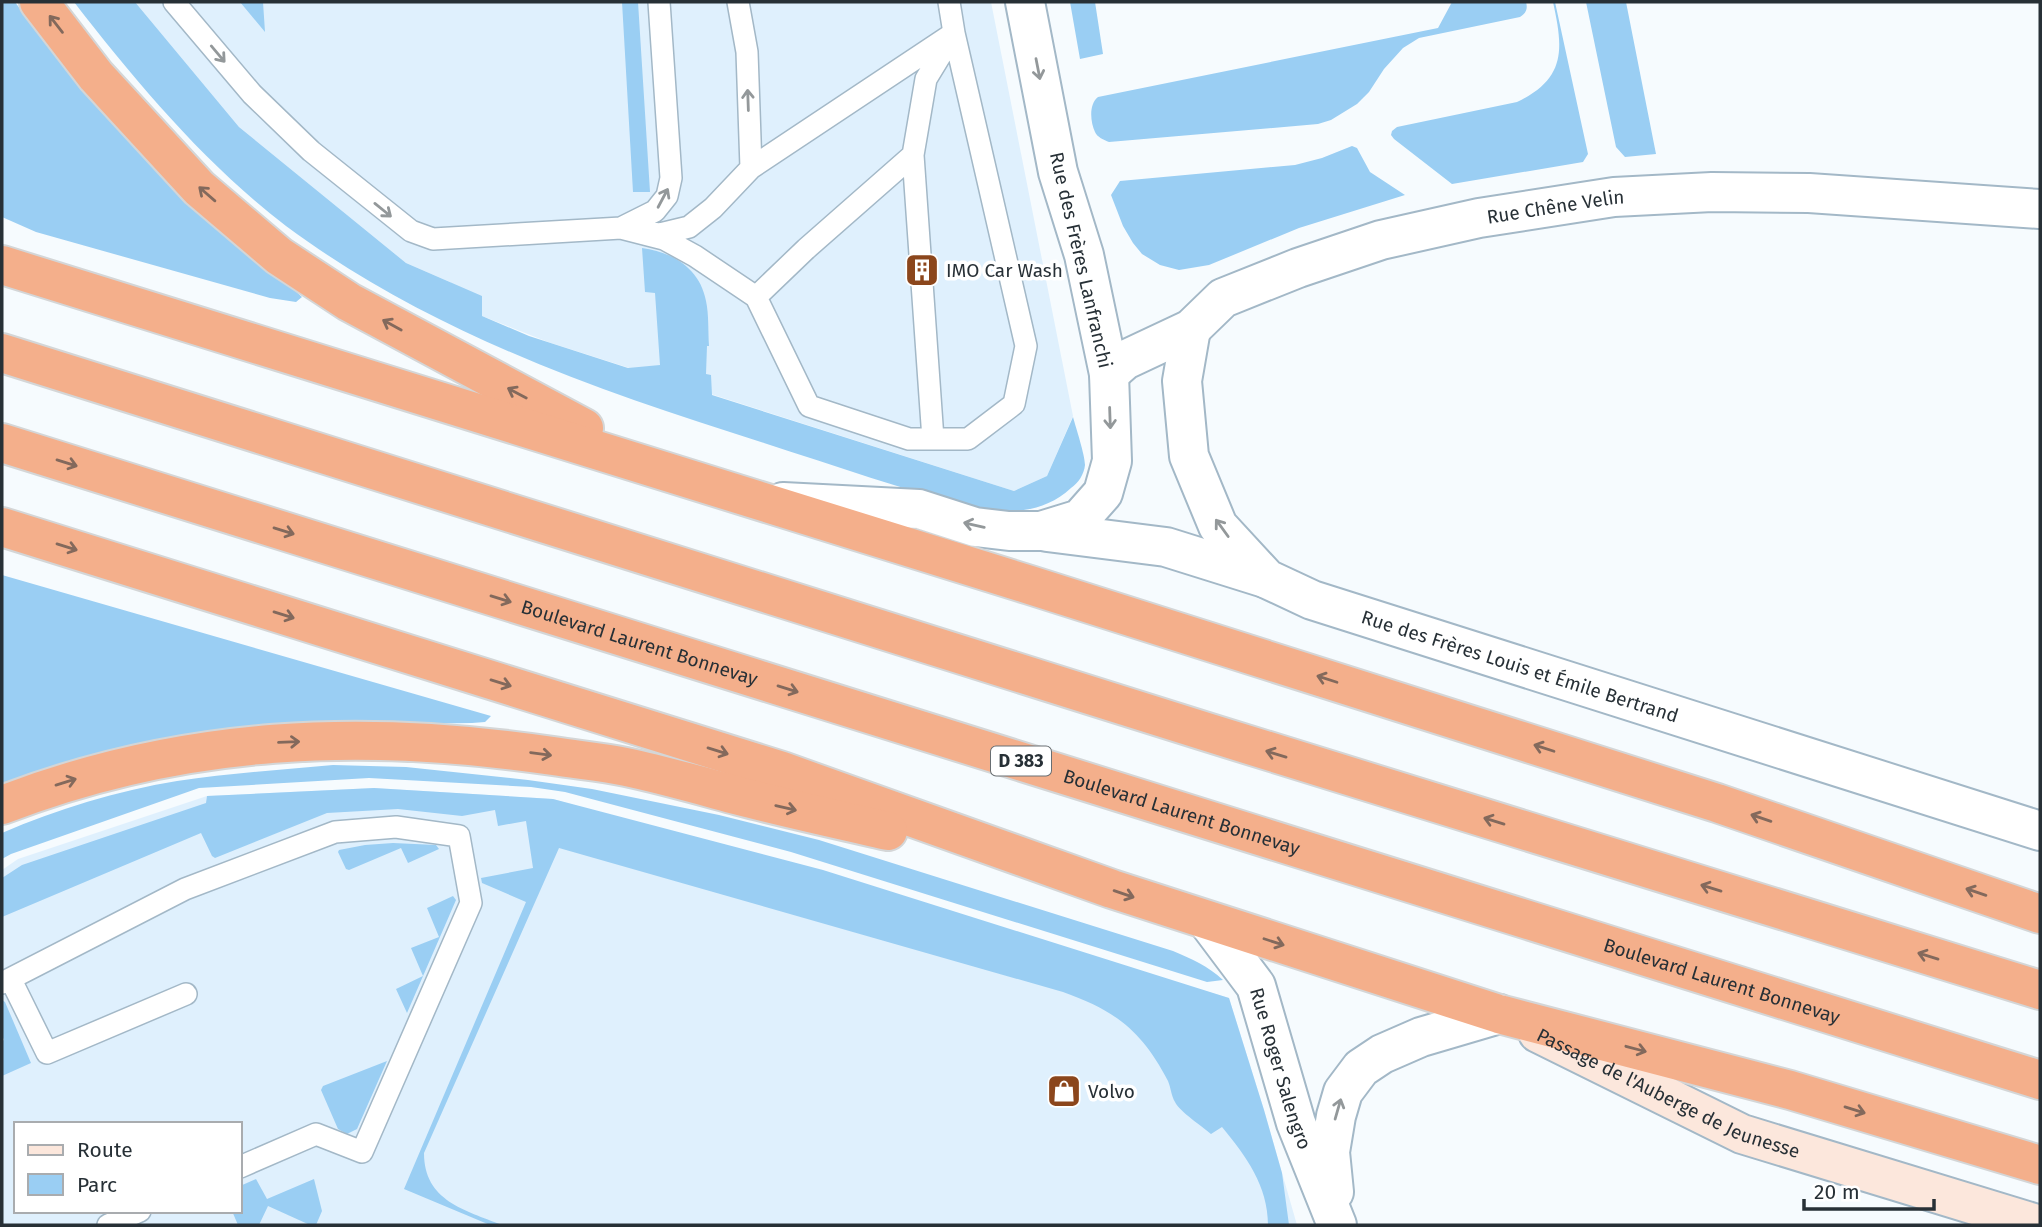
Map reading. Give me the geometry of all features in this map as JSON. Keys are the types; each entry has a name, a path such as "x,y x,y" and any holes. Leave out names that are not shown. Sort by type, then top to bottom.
{"highway":[{"path":"38,2 96,76 199,188 279,256 349,302 664,471"},
{"path":"2,265 1188,634 1717,803 2040,914"},
{"path":"2,353 1207,732 2040,990"},
{"name":"Boulevard Laurent Bonnevay","path":"2,443 2040,1080"},
{"path":"2,527 782,771 1060,872 1499,1014 1790,1090 2040,1166"},
{"path":"2,805 40,790 116,767 200,751 270,743 362,739 478,746 626,767 770,804 1060,872"}],"street":[{"name":"Rue des Frères Lanfranchi","path":"757,500 919,509 975,527 1041,531 1080,519 1103,493 1112,461 1109,374 1084,255 1058,172 1024,2"},
{"name":"Rue Chêne Velin","path":"1109,374 1125,360 1191,329 1223,298 1298,268 1381,240 1479,218 1614,197 1712,192 1809,193 2040,209"},
{"name":"Rue des Frères Louis et Émile Bertrand","path":"1191,329 1182,381 1189,456 1218,526 1267,579 1312,600 2040,831"},
{"path":"1041,531 1166,547 1267,579"},
{"name":"Rue Roger Salengro","path":"1209,922 1256,986 1296,1123 1338,1225"},
{"name":"Rue Roger Salengro","path":"1338,1225 1330,1152 1343,1092 1361,1068 1382,1054 1421,1037 1499,1014"},
{"name":"Passage de l'Auberge de Jeunesse","path":"1499,1014 1742,1134 2040,1225"}],"lane":[{"path":"174,2 252,94 311,151 411,231 433,239 621,228 660,234 689,227 713,208 751,168 954,33"},
{"path":"621,228 655,211 667,196 671,178 659,2"},
{"path":"738,2 747,52 751,168"},
{"path":"621,228 664,239 695,256 756,297 810,406 909,439 968,439 1014,404 1026,346 949,2"},
{"path":"933,439 914,155 926,79 954,33"},
{"path":"756,297 806,249 914,155"},
{"path":"186,994 47,1053 6,982 185,889 335,832 396,827 459,836 471,903 362,1152 316,1134 242,1166"},
{"path":"108,1225 135,1213"}],"shaded area":[{"path":"135,2 991,2 1073,416 1047,476 1014,491 548,342 482,316 450,282 406,263 239,127"},
{"path":"374,788 553,799 1229,998 1297,1225 2,1225 2,870 18,859 207,796"}],"green space":[{"path":"2,2 15,2 45,43 133,143 302,297 296,302 270,298 36,232 2,217"},
{"path":"74,2 135,2 239,127 406,263 482,296 482,316 529,336 628,368 660,365 655,293 645,292 642,248 653,250 683,264 698,279 703,289 707,306 709,346 706,374 711,375 712,395 1014,491 1047,476 1073,417 1085,461 1082,475 1076,484 1061,496 1039,507 1015,511 977,510 639,402 516,354 456,327 341,264 256,202 173,121"},
{"path":"240,2 263,2 265,32"},
{"path":"622,2 638,2 650,192 633,192"},
{"path":"1070,2 1095,2 1103,54 1080,59"},
{"path":"1452,2 1526,2 1527,7 1520,17 1419,38 1403,48 1357,104 1331,120 1318,124 1109,142 1097,135 1093,128 1092,108 1098,97 1438,28"},
{"path":"1553,2 1588,154 1583,162 1452,184 1394,139 1392,131 1397,127 1517,102 1545,83 1558,60 1559,34"},
{"path":"1586,2 1626,2 1656,154 1625,157 1616,147"},
{"path":"1352,146 1357,148 1370,172 1405,195 1299,228 1209,265 1179,270 1160,265 1142,254 1123,226 1111,195 1120,181 1295,165"},
{"path":"2,575 491,716 485,722 472,723 267,726 113,751 47,769 2,786"},
{"path":"333,765 406,767 528,780 592,789 719,815 819,840 1173,951 1206,967 1223,980 1207,982 791,852 565,792 531,787 369,778 199,788 2,859 2,833 88,802 177,781"},
{"path":"374,788 553,799 823,870 1229,998 1282,1173 1289,1225 1268,1225 1260,1184 1231,1138 1222,1127 1211,1134 1181,1110 1168,1081 1148,1049 1126,1025 1098,1007 1063,992 559,848 424,1153 426,1169 439,1193 461,1208 502,1225 490,1225 404,1189 526,902 482,883 481,878 533,868 526,821 498,826 495,810 462,816 398,809 327,813 215,858 201,833 2,917 2,878 22,865 206,803 207,796"},
{"path":"365,845 436,845 439,849 408,863 401,848 349,870 338,852"},
{"path":"453,896 456,900 407,1013 396,989 423,976 411,948 439,937 427,908"},
{"path":"2,1000 31,1063 2,1076 4,1040"},
{"path":"387,1061 357,1129 347,1134 338,1129 321,1090 323,1086"},
{"path":"256,1179 267,1199 314,1179 322,1211 316,1225 310,1225 268,1206 259,1225 238,1225 233,1213 242,1213 242,1185"}],"place":[{"name":"IMO Car Wash","path":"922,270"},
{"name":"Volvo","path":"1064,1091"}]}
